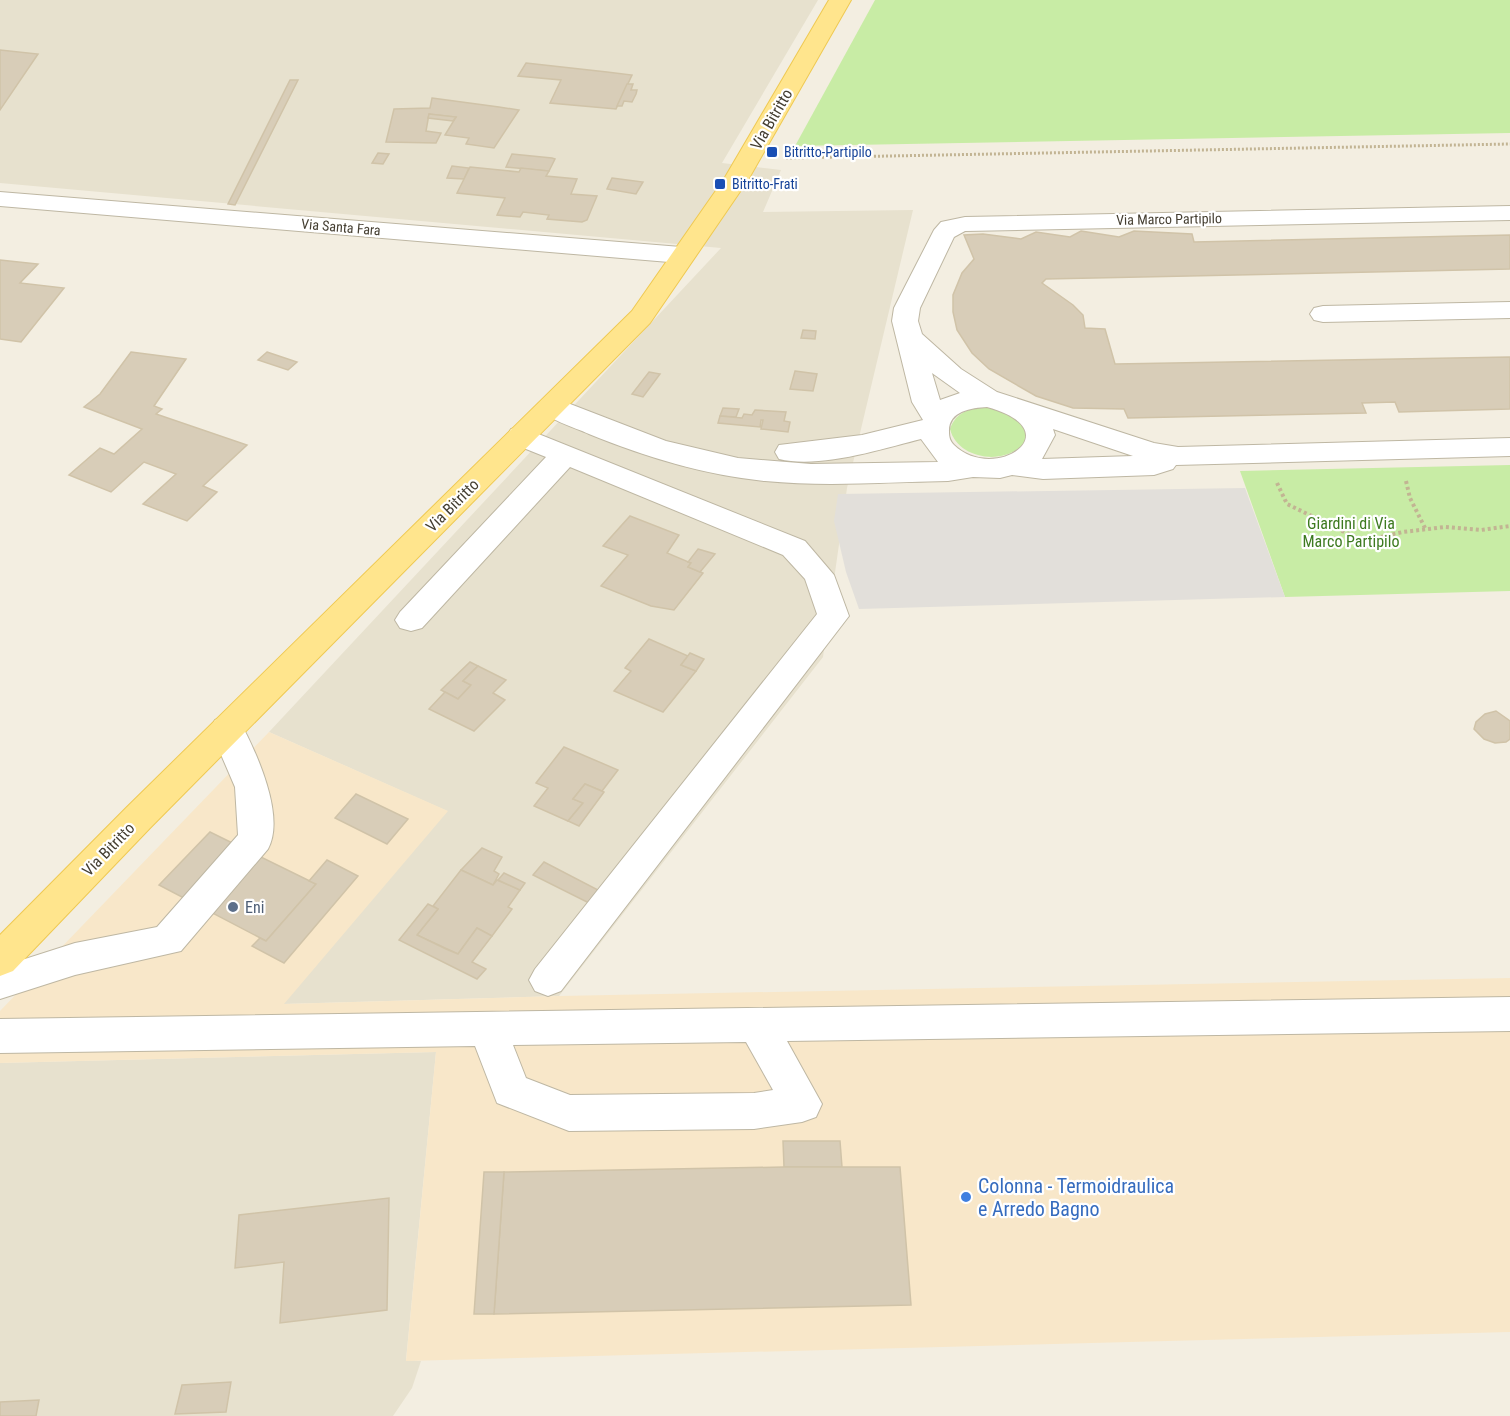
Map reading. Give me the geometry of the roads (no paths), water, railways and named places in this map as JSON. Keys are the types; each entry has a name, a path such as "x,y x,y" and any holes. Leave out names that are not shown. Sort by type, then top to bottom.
{"main road":[{"name":"Via Bitritto","path":"0,960 227,729 641,317 749,157 840,0"}],"street":[{"name":"Via Santa Fara","path":"0,199 681,255"},
{"name":"Via Marco Partipilo","path":"935,422 926,402 905,321 907,308 943,235 950,227 966,224 1510,213"},
{"path":"1323,314 1510,310"},
{"path":"908,336 951,375 987,398"},
{"path":"694,458 823,451 875,443 935,422 945,410 957,403 987,398 1009,402 1027,411 1151,452 1178,456 1510,447"},
{"path":"552,406 591,426 642,444 694,458 764,471 927,471 973,466 1000,468 1013,466 1027,460 1037,452 1042,441 1042,431 1027,411"},
{"path":"935,422 934,436 947,455 973,466"},
{"path":"521,436 794,548 819,575 833,616 548,980"},
{"path":"411,620 565,453"},
{"path":"1013,466 1043,469 1154,465 1178,456"},
{"path":"0,983 75,959 168,940 256,839 252,787 227,729"},
{"path":"0,1036 1510,1014"},
{"path":"488,1029 511,1090 568,1113 754,1111 802,1104 757,1025"}],"place":[{"name":"Bitritto-Partipilo","path":"772,152"},
{"name":"Bitritto-Frati","path":"720,184"},
{"name":"Eni","path":"233,907"},
{"name":"Colonna - Termoidraulica e Arredo Bagno","path":"966,1197"}],"park label":[{"name":"Giardini di Via Marco Partipilo","path":"1351,532"}]}
